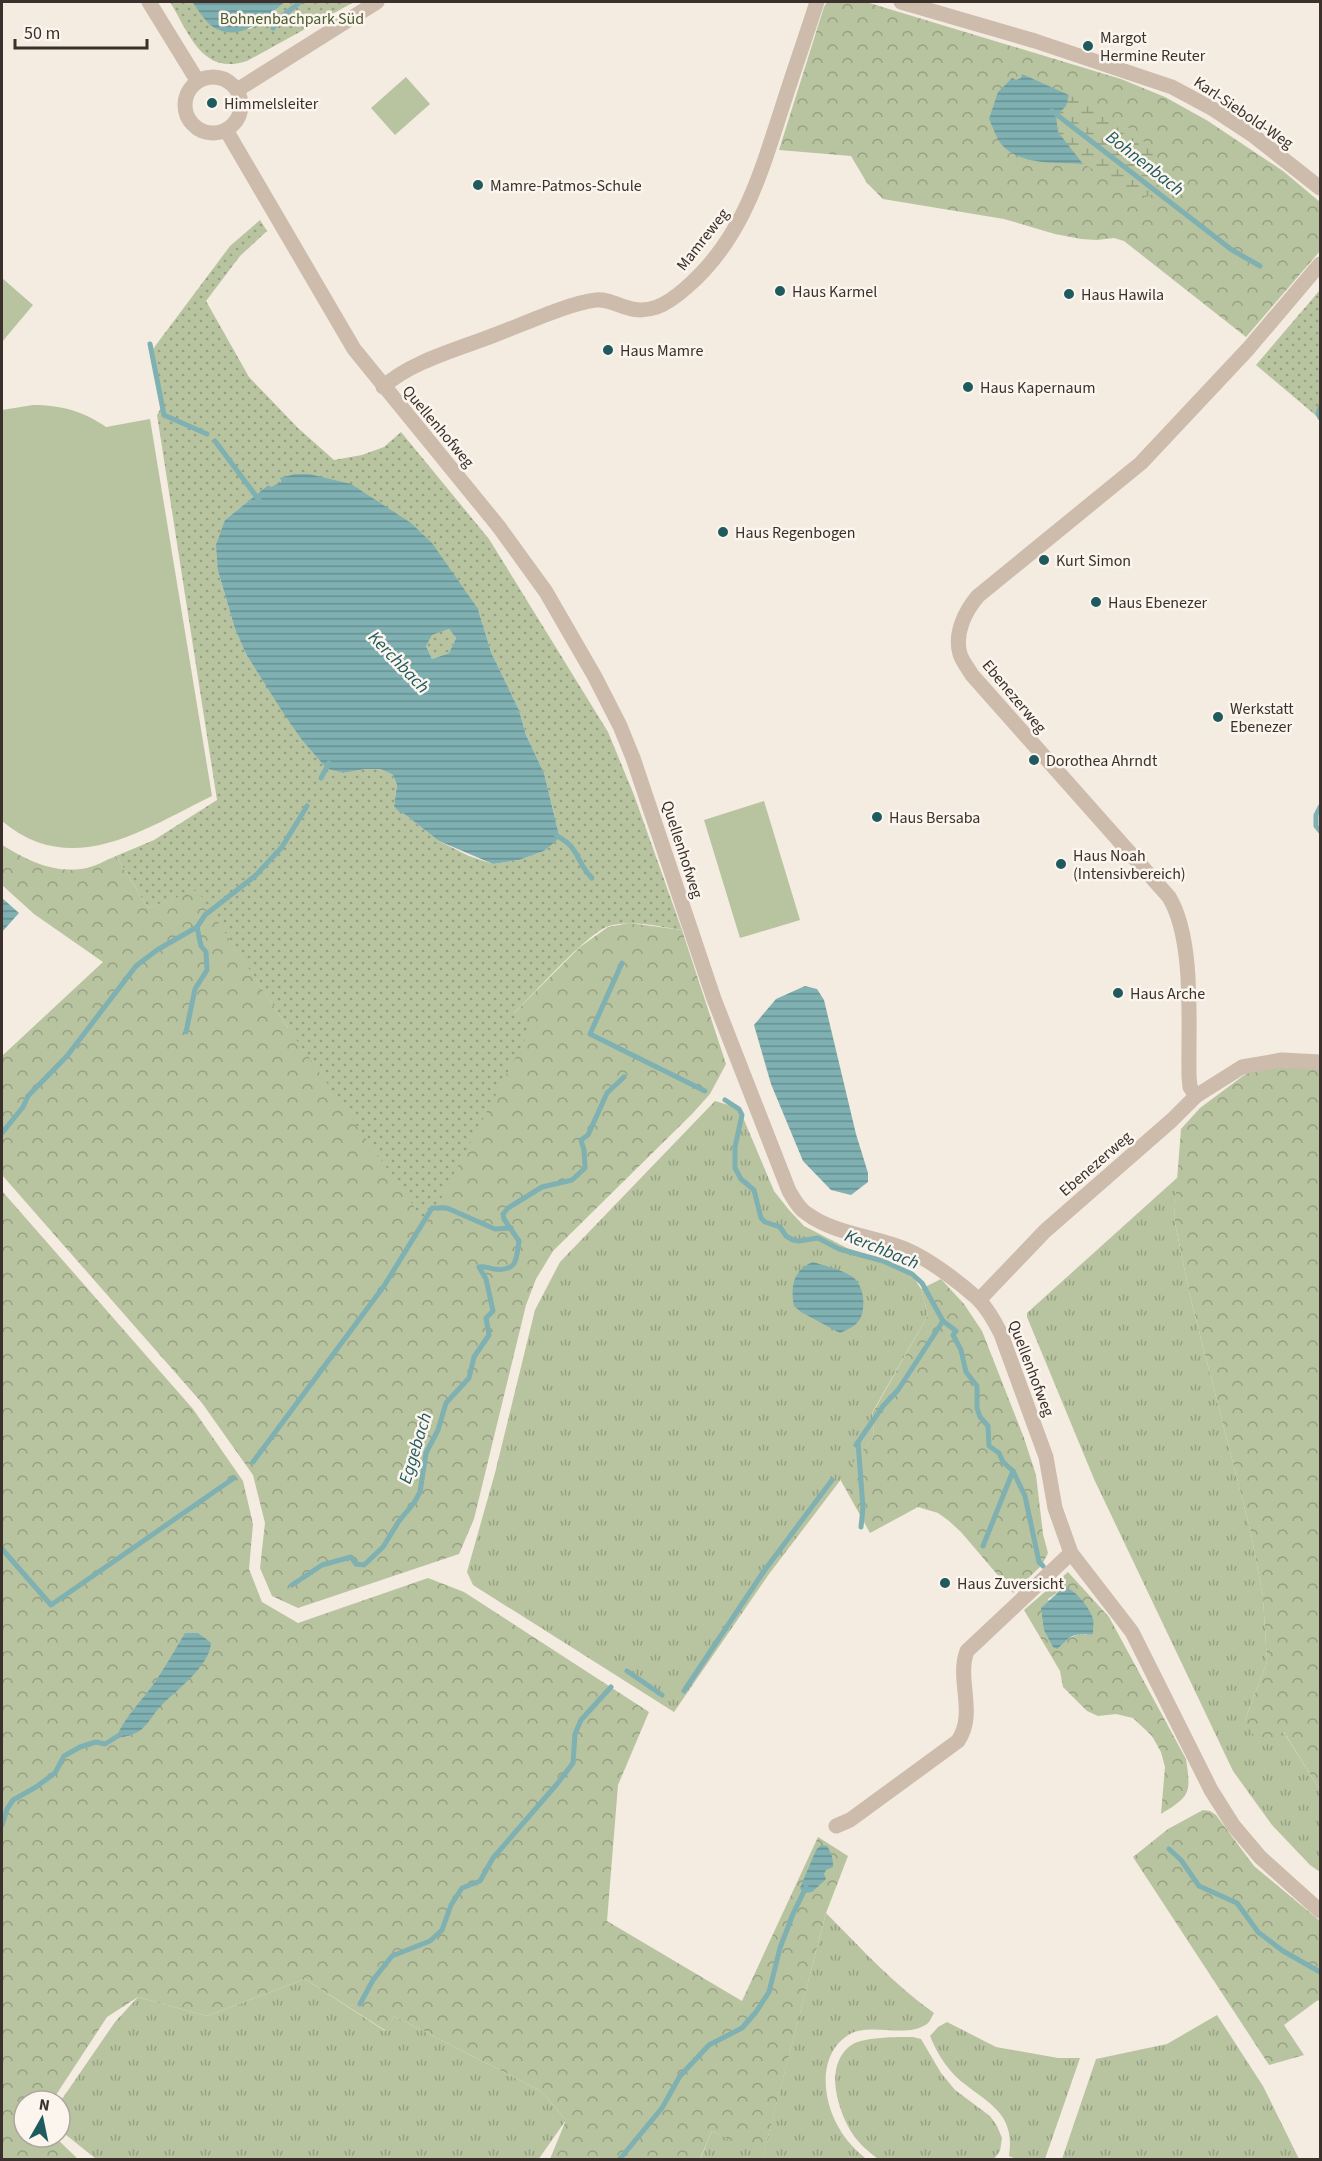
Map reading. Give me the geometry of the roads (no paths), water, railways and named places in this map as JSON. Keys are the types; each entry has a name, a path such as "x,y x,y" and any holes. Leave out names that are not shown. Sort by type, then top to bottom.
{"street":[{"path":"149,2 197,80"},
{"path":"237,90 377,2"},
{"name":"Mamreweg","path":"383,387 405,370 555,312 599,299 633,309 658,307 676,297 693,282 727,242 751,199 817,2"},
{"name":"Karl-Siebold-Weg","path":"901,2 1035,41 1172,87 1213,109 1254,136 1320,188"},
{"path":"206,76 216,76 225,79 237,90 241,99 240,114 226,130 207,133 190,123 184,105 185,95 197,80 206,76"},
{"name":"Quellenhofweg","path":"226,130 354,349 499,527 546,592 620,726 645,790 728,1039 796,1204 804,1213 824,1224 882,1240 909,1251 945,1273 979,1300 1001,1334 1046,1457 1055,1508 1071,1553 1132,1632 1211,1790 1233,1825 1260,1857 1320,1911"},
{"name":"Ebenezerweg","path":"979,1300 1045,1231 1172,1120 1196,1096 1190,1087 1185,945 1177,912 1169,897 972,675 960,656 959,632 967,611 978,596 1141,463 1248,349 1320,264"},
{"path":"1196,1096 1242,1067 1282,1060 1320,1062"},
{"path":"836,1826 850,1820 957,1741 964,1731 966,1720 964,1662 967,1651 1071,1553"}],"water":[{"path":"192,2 285,2 261,21 243,31 233,32 213,27"},
{"path":"1022,74 1069,95 1066,106 1056,116 1058,132 1083,164 1029,160 1010,152 1002,145 989,119 998,92 1012,78 1016,80 1021,78"},
{"path":"295,474 309,474 351,484 411,523 432,543 478,609 491,652 519,710 526,735 544,773 559,835 557,840 544,851 519,860 493,864 439,841 403,813 401,814 394,806 397,785 393,775 380,769 343,773 327,769 302,740 246,654 235,629 218,571 216,545 225,520 268,485 271,487 281,482 280,478","holes":["449,629 456,638 449,653 432,659 426,646 432,635"]},
{"path":"2,898 19,913 2,932"},
{"path":"805,986 817,989 824,1000 856,1134 868,1173 868,1182 851,1195 831,1190 803,1161 771,1084 754,1025 776,999"},
{"path":"813,1262 840,1270 857,1282 862,1292 863,1303 862,1314 854,1326 840,1333 794,1306 795,1279 801,1269"},
{"path":"1064,1587 1077,1595 1089,1610 1093,1621 1093,1634 1075,1635 1068,1638 1057,1649 1053,1647 1044,1630 1041,1608"},
{"path":"185,1633 198,1633 211,1643 205,1660 142,1729 136,1733 116,1738 129,1716 155,1682"},
{"path":"821,1845 829,1849 833,1867 826,1870 824,1874 826,1879 812,1892 803,1893 800,1888 816,1850"}],"waterway":[{"name":"Kerchbach","path":"273,28 279,19 300,2"},
{"name":"Bohnenbach","path":"1052,111 1232,250 1260,266"},
{"name":"Kerchbach","path":"150,344 164,415 207,434"},
{"name":"Bohnenbach","path":"1320,408 1318,414 1320,418"},
{"name":"Kerchbach","path":"215,441 259,500"},
{"path":"321,778 329,763"},
{"path":"2,1133 23,1107 28,1096 67,1056 136,966 157,950 197,927 205,915 255,876 282,847 307,806"},
{"name":"Bohnenbach","path":"1320,807 1316,815 1316,826 1320,831"},
{"name":"Kerchbach","path":"554,833 571,846 592,878"},
{"path":"186,1032 195,989 207,970 206,952 201,946 197,927"},
{"name":"Kerchbach","path":"622,963 590,1034 705,1091"},
{"name":"Eggebach","path":"292,1585 322,1565 351,1557 356,1564 364,1565 383,1547 399,1521 414,1503 420,1492 426,1453 438,1430 446,1403 469,1378 474,1357 489,1335 486,1318 493,1311 486,1279 479,1267 508,1268 516,1259 519,1241 503,1214 508,1208 542,1187 572,1180 585,1168 581,1140 588,1135 607,1093 624,1077"},
{"name":"Kerchbach","path":"725,1100 739,1109 742,1115 735,1147 735,1168 741,1179 754,1190 761,1218 765,1222 780,1227 786,1236 793,1240 818,1238 839,1249 883,1261 912,1274 922,1283 943,1321 956,1331 953,1335 961,1350 966,1372 977,1386 977,1408 980,1417 988,1426 989,1446 999,1453 1003,1462 1013,1471 1025,1496 1039,1562 1043,1566"},
{"path":"253,1462 384,1286 432,1208 447,1208 495,1229 511,1228"},
{"path":"856,1445 883,1406 898,1390 943,1321"},
{"path":"858,1442 863,1508 861,1527"},
{"path":"983,1546 1013,1471"},
{"path":"2,1549 51,1605 234,1478"},
{"path":"684,1691 764,1571 832,1480"},
{"path":"627,1671 662,1695"},
{"path":"360,2004 373,1980 392,1956 430,1941 442,1930 451,1905 462,1888 480,1881 493,1858 573,1763 575,1734 581,1720 611,1687"},
{"name":"Eggebach","path":"2,1825 7,1809 13,1800 55,1773 64,1756 80,1747 96,1742 105,1744 121,1734"},
{"name":"Kerchbach","path":"1169,1849 1181,1860 1199,1886 1237,1903 1258,1932 1283,1951 1320,1972"},
{"path":"619,2160 662,2108 680,2076 709,2045 742,2028 756,2012 769,1992 780,1948 806,1887"}],"place":[{"name":"Margot Hermine Reuter","path":"1088,46"},
{"name":"Himmelsleiter","path":"212,103"},
{"name":"Mamre-Patmos-Schule","path":"478,185"},
{"name":"Haus Karmel","path":"780,291"},
{"name":"Haus Hawila","path":"1069,294"},
{"name":"Haus Mamre","path":"608,350"},
{"name":"Haus Kapernaum","path":"968,387"},
{"name":"Haus Regenbogen","path":"723,532"},
{"name":"Kurt Simon","path":"1044,560"},
{"name":"Haus Ebenezer","path":"1096,602"},
{"name":"Werkstatt Ebenezer","path":"1218,717"},
{"name":"Dorothea Ahrndt","path":"1034,760"},
{"name":"Haus Bersaba","path":"877,817"},
{"name":"Haus Noah (Intensivbereich)","path":"1061,864"},
{"name":"Haus Arche","path":"1118,993"},
{"name":"Haus Zuversicht","path":"945,1583"}],"park label":[{"name":"Bohnenbachpark Süd","path":"292,18"}]}
